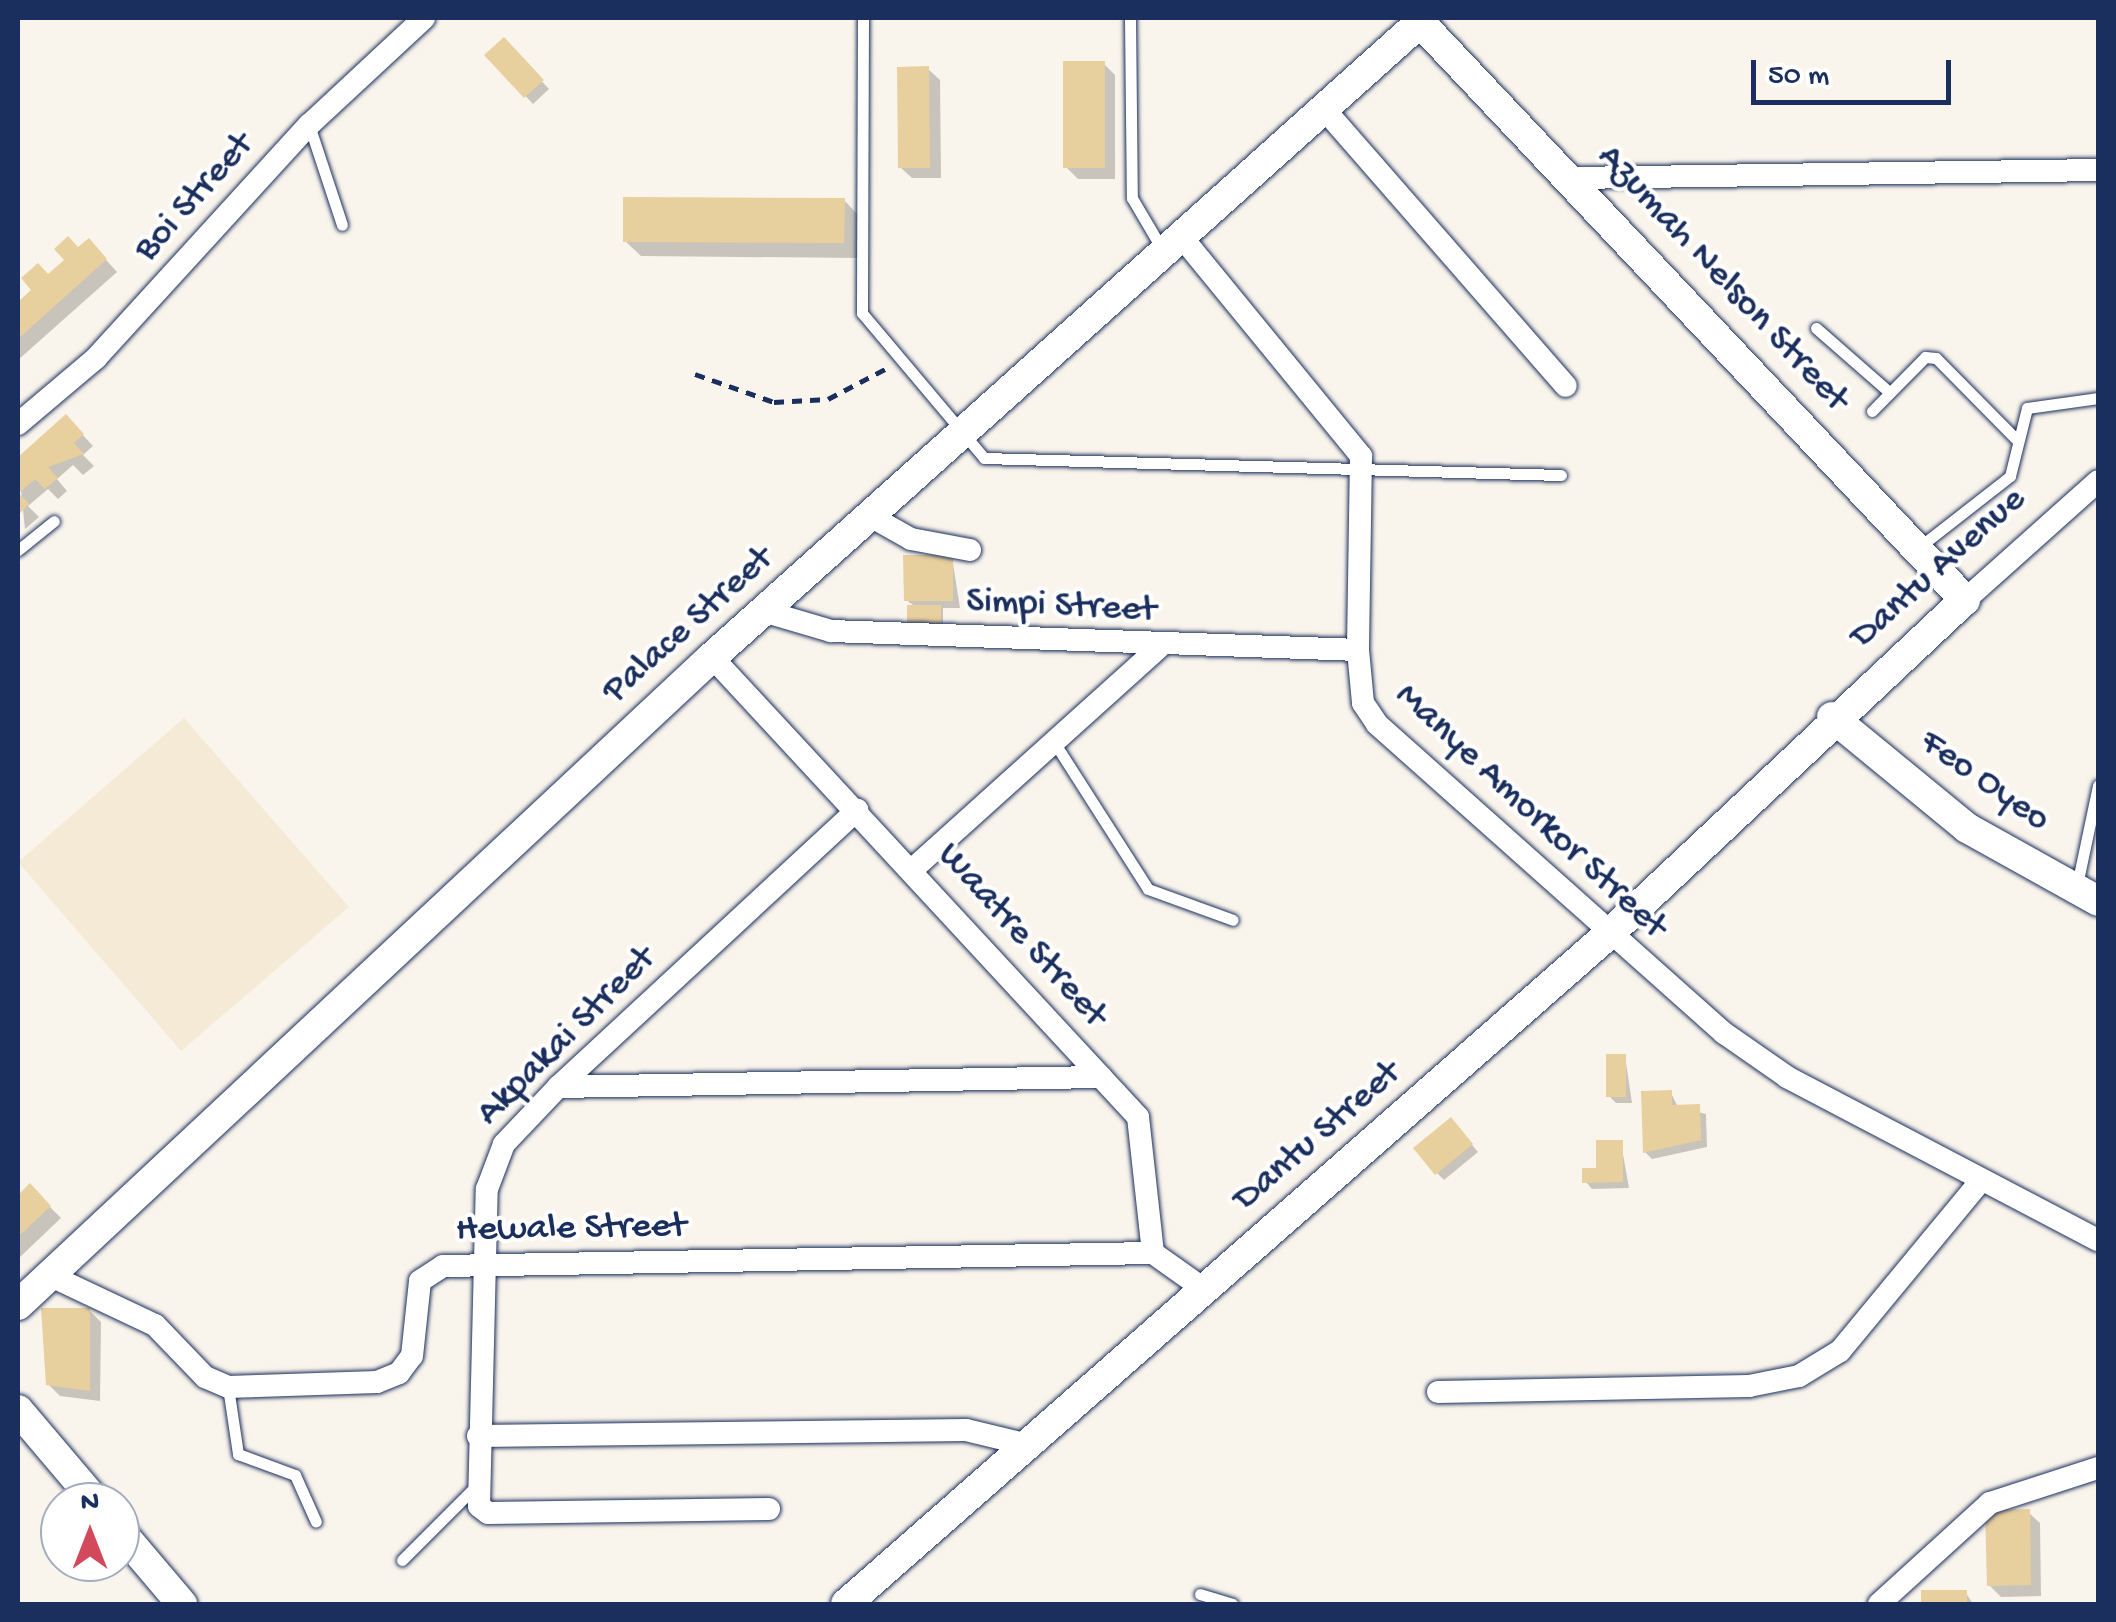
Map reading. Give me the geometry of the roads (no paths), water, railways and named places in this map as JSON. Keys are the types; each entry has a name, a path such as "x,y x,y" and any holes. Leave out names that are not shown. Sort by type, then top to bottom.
{"street":[{"name":"Boi Street","path":"18,424 96,358 309,125 424,18"},
{"name":"Palace Street","path":"18,1305 712,656 1176,248 1421,19"},
{"name":"Azumah Nelson Street","path":"1421,19 1965,600"},
{"path":"1325,110 1566,386"},
{"path":"1572,178 2098,170"},
{"name":"Manye Amorkor Street","path":"1176,248 1346,430 1362,465 1358,650 1363,703 1377,724 1609,934 1788,1076 1980,1182 2098,1240"},
{"name":"Dantu Avenue","path":"1832,717 2098,480"},
{"path":"870,516 912,539 970,550"},
{"name":"Simpi Street","path":"764,611 831,631 1158,648 1358,650"},
{"path":"914,868 1158,648"},
{"name":"Waatre Street","path":"712,656 914,868 1144,1129 1153,1253"},
{"name":"Feo Oyeo","path":"1832,717 1967,828 2087,895"},
{"name":"Dantu Street","path":"862,1599 1028,1444 1609,934 1832,717"},
{"name":"Akpakai Street","path":"478,1495 480,1265 496,1156 558,1087 857,810"},
{"path":"558,1087 1102,1078"},
{"path":"1438,1392 1730,1387 1799,1376 1840,1351 1980,1182"},
{"path":"1153,1253 1205,1290"},
{"name":"Hewale Street","path":"228,1387 399,1373 412,1356 420,1281 443,1266 1153,1253"},
{"path":"49,1274 154,1325 205,1378 228,1387"},
{"path":"18,1410 79,1482"},
{"path":"478,1436 966,1430 1028,1444"},
{"path":"1879,1604 1990,1503 2098,1468"},
{"path":"478,1495 488,1513 769,1509"},
{"path":"140,1555 180,1604"}],"lane":[{"path":"863,18 859,299 984,458 1101,468 1362,465 1562,476"},
{"path":"1130,18 1132,198 1176,248"},
{"path":"309,125 342,224"},
{"path":"1816,328 1889,392"},
{"path":"1872,410 1925,357 1936,358 2016,438"},
{"path":"1918,548 2010,476 2016,438 2027,408 2098,398"},
{"path":"18,550 54,521"},
{"path":"1054,742 1148,889 1233,920"},
{"path":"2087,895 2098,785"},
{"path":"228,1387 238,1454 296,1475 316,1522"},
{"path":"402,1560 478,1495"},
{"path":"1200,1594 1232,1604"}]}
